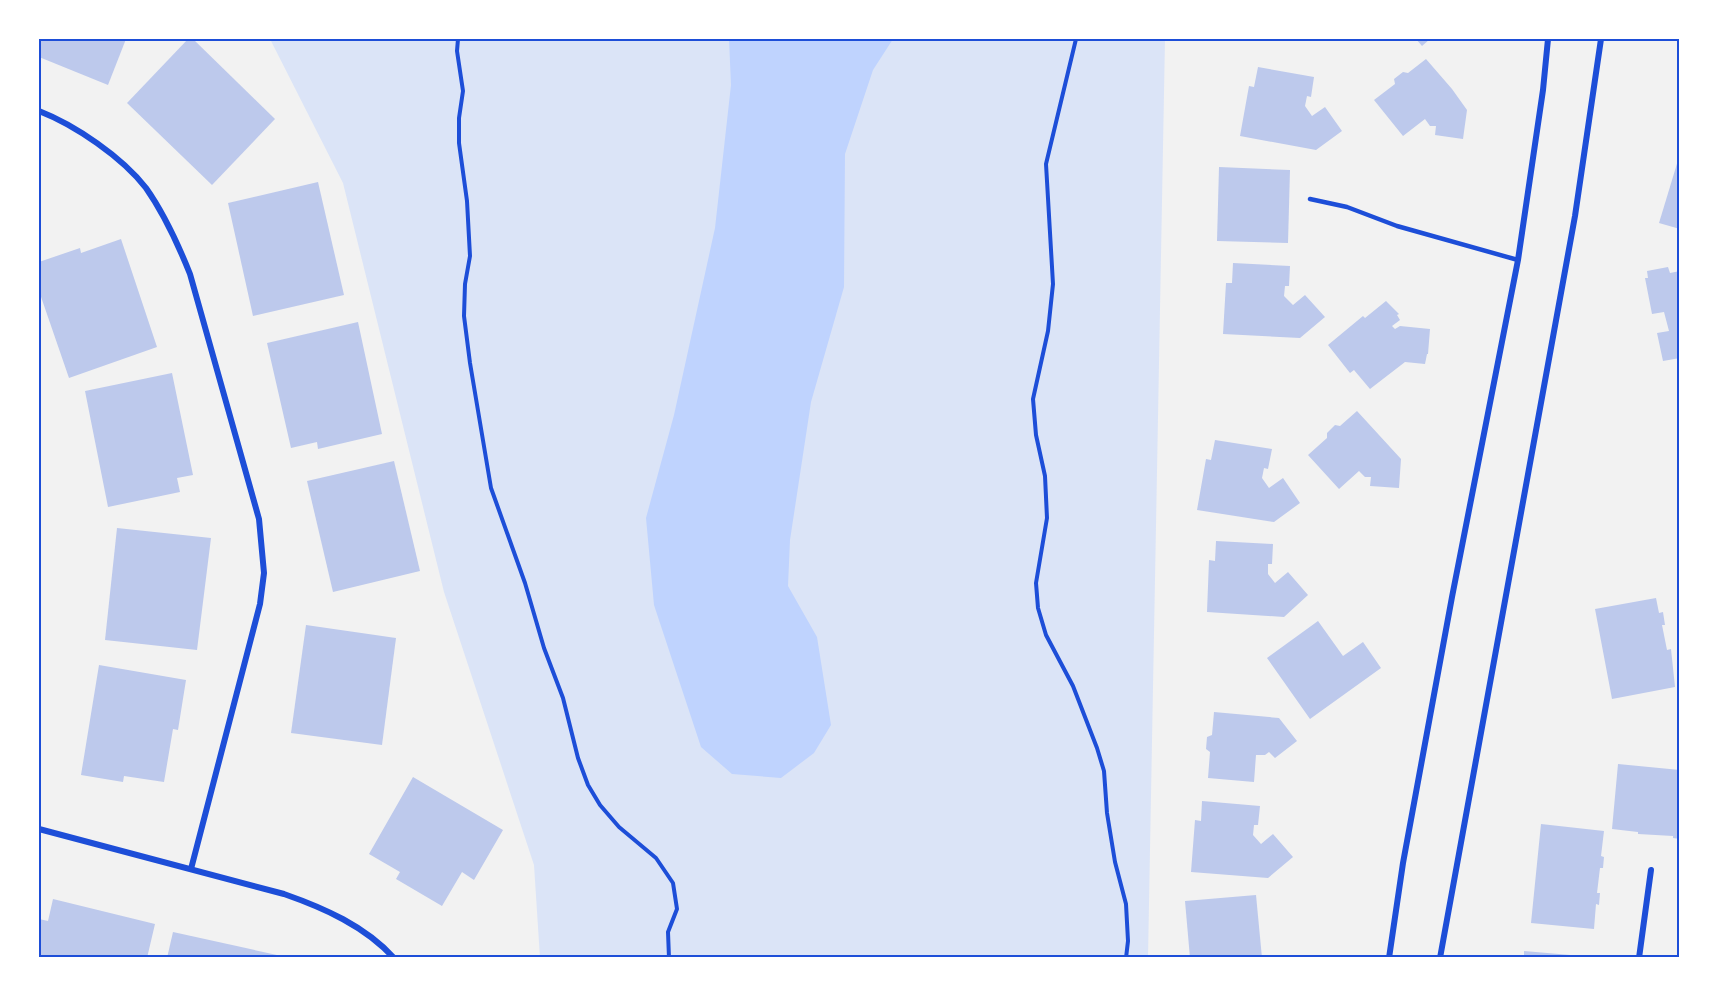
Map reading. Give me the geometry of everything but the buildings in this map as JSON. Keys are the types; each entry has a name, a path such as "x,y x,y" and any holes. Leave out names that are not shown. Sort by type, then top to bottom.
{"street":[{"path":"1389,958 1403,863 1447,620 1518,260 1544,90 1548,39"},
{"path":"1440,958 1575,216 1601,39"},
{"path":"39,111 77,130 124,165 144,186 161,211 190,274 260,519 264,573 260,604 190,869"},
{"path":"39,829 284,894 315,905 369,935 394,958"},
{"path":"1639,958 1651,870"}],"lane":[{"path":"1310,199 1347,207 1397,226 1518,260"}],"path":[{"path":"458,39 457,51 463,91 459,118 459,143 467,201 470,256 465,284 464,316 491,488 563,698 578,758 588,785 600,805 619,827 656,858 673,884 678,909 668,932 669,958"},
{"path":"1076,39 1046,164 1053,284 1048,331 1033,399 1036,435 1045,477 1047,518 1036,583 1038,608 1046,635 1073,686 1104,771 1107,813 1115,862 1126,904 1128,941 1126,958"}],"shaded area":[{"path":"270,39 1165,39 1148,958 540,958 534,865 444,592 343,183"}],"water":[{"path":"729,39 893,39 873,70 845,154 844,287 811,402 790,540 788,586 817,637 831,725 814,753 781,778 732,774 701,747 654,605 646,518 674,415 715,228 731,85"}]}
